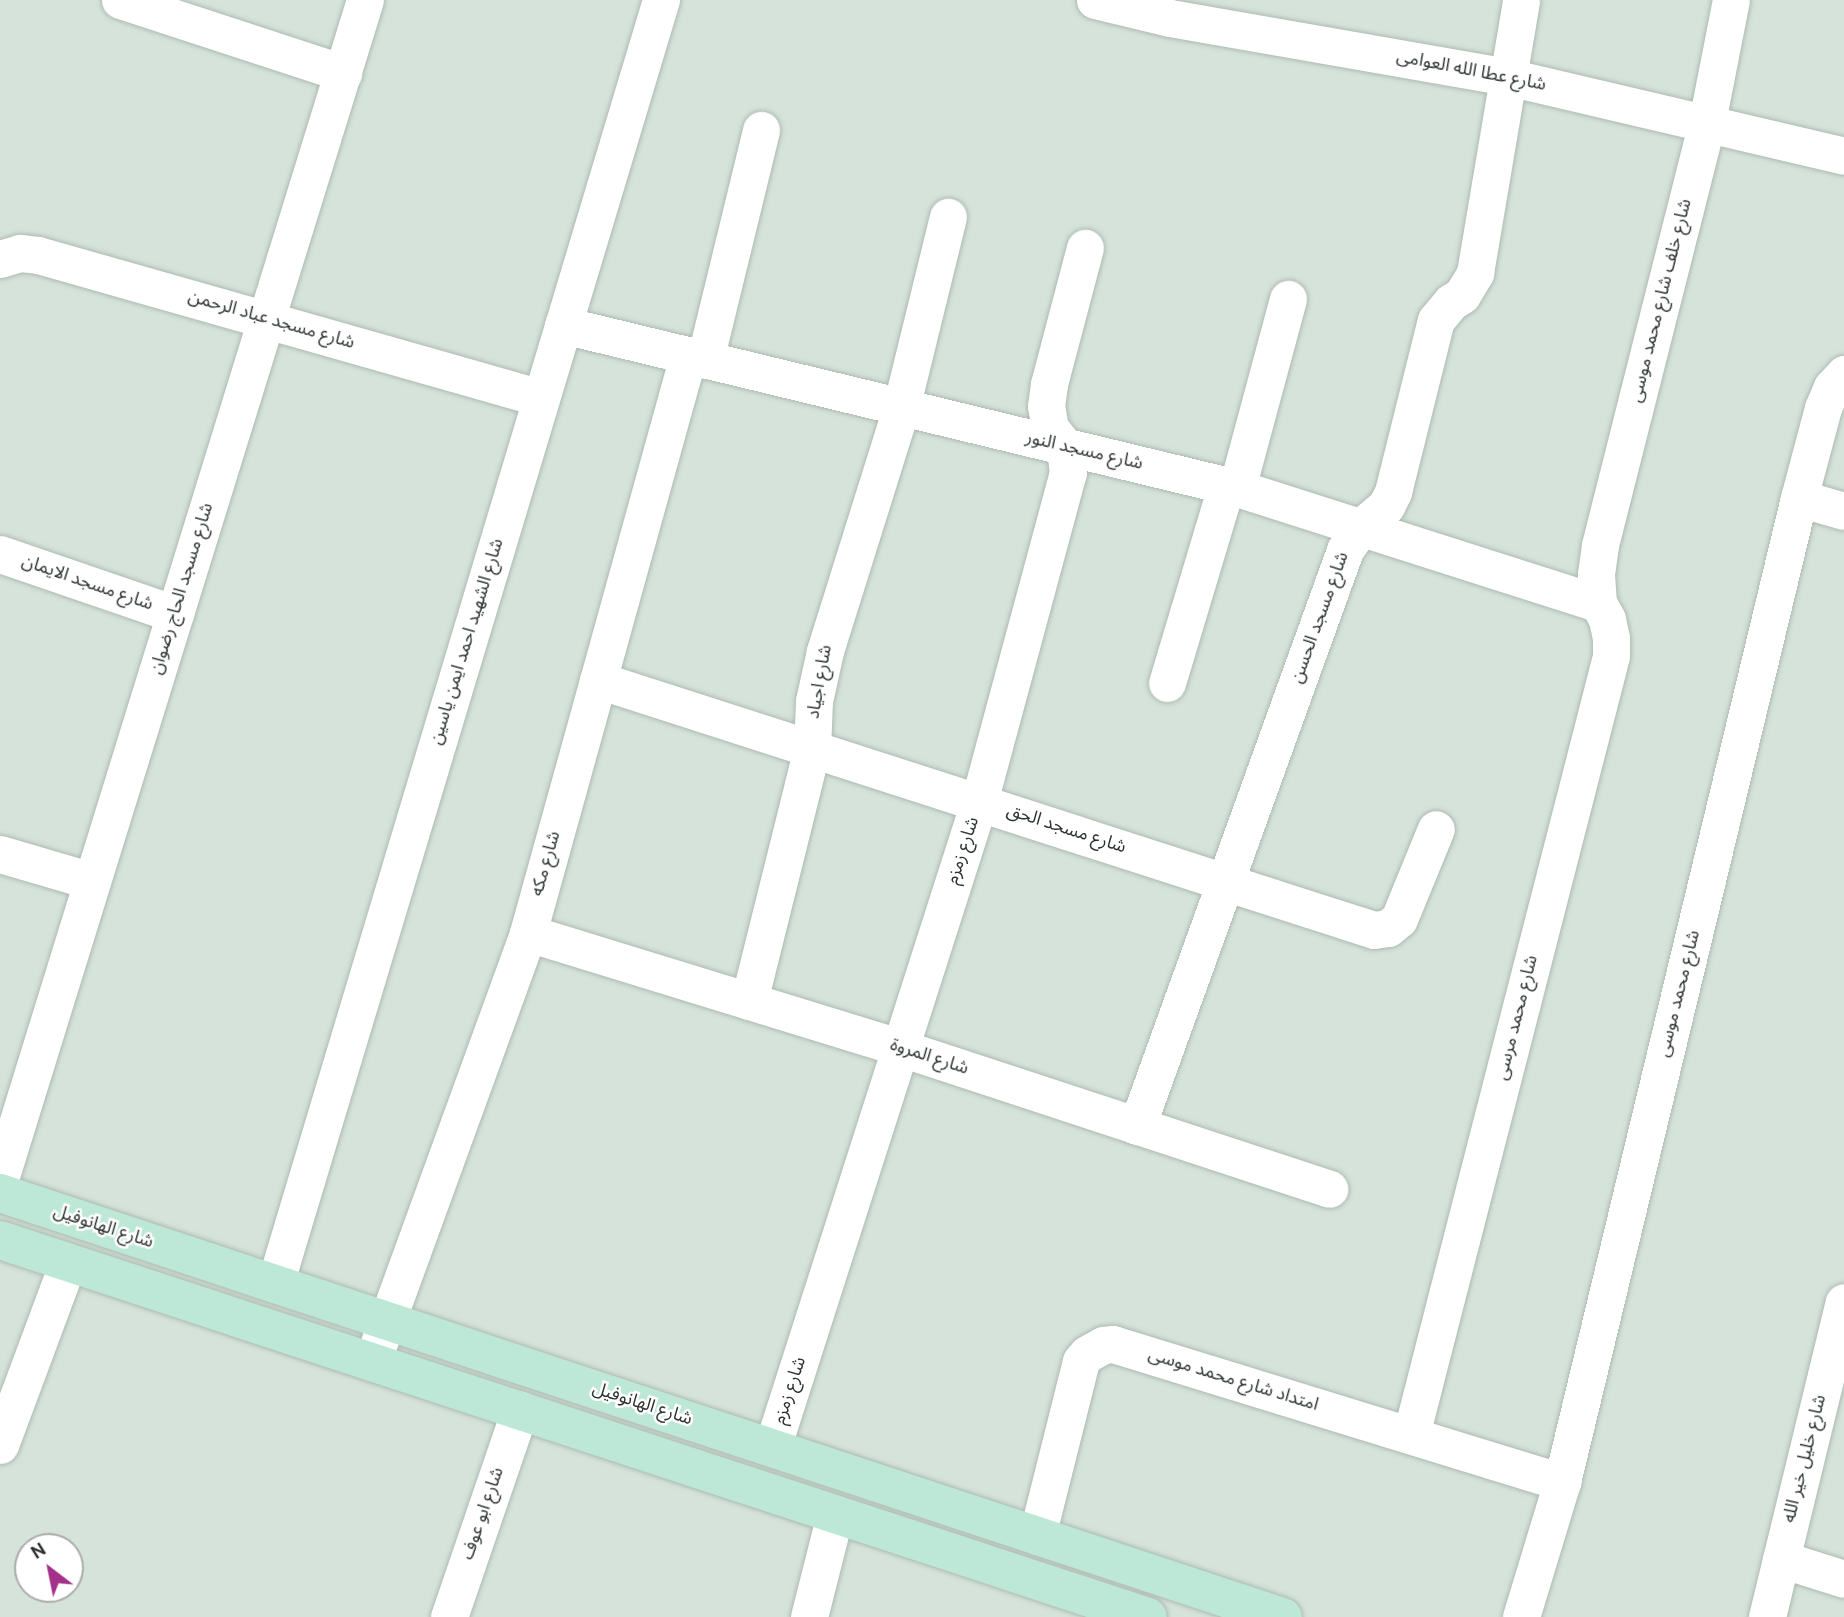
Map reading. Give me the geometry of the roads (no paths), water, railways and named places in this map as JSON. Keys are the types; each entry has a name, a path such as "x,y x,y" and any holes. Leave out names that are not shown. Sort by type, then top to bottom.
{"street":[{"path":"120,0 343,73"},
{"name":"شارع مسجد الحاج رضوان","path":"0,1179 365,0"},
{"name":"شارع الشهيد احمد ايمن ياسين","path":"275,1284 661,0"},
{"name":"شارع عطا الله العوامى","path":"1095,0 1172,9 1508,77 1844,156"},
{"name":"شارع مسجد الحسن","path":"1137,1126 1345,550 1361,527 1386,506 1393,492 1436,320 1451,302 1462,296 1475,273 1521,0"},
{"name":"شارع خلف شارع محمد موسى","path":"1598,603 1596,574 1600,545 1707,122 1731,0"},
{"name":"شارع مكه","path":"372,1362 527,933 598,680 697,358 761,130"},
{"name":"شارع اجياد","path":"749,1001 812,749 814,701 825,651 901,408 948,217"},
{"name":"شارع زمزم","path":"772,1448 979,803 1068,473 1065,447 1050,428 1046,406 1049,384 1085,248"},
{"name":"شارع مسجد عباد الرحمن","path":"0,259 20,253 38,255 541,398"},
{"path":"1167,683 1232,487 1288,299"},
{"name":"شارع مسجد النور","path":"563,325 1232,487 1598,603"},
{"name":"شارع محمد موسى","path":"1521,1617 1562,1482 1799,498 1823,408 1832,387 1844,374"},
{"path":"1799,498 1844,511"},
{"name":"شارع مسجد الايمان","path":"0,554 175,614"},
{"name":"شارع محمد مرسى","path":"1410,1435 1611,656 1611,638 1598,603"},
{"name":"شارع مسجد الحق","path":"598,680 1374,930 1388,928 1399,919 1436,830"},
{"path":"0,854 92,881"},
{"name":"شارع المروة","path":"527,933 901,1048 1329,1189"},
{"name":"شارع الهانوفيل","path":"0,1193 1283,1617"},
{"path":"0,1240 1148,1617"},
{"path":"0,1445 68,1262"},
{"name":"شارع خليل خير الله","path":"1767,1617 1844,1302"},
{"name":"امتداد شارع محمد موسى","path":"1037,1536 1081,1361 1103,1345 1113,1345 1562,1482"},
{"name":"شارع ابو عوف","path":"449,1617 520,1410"},
{"path":"809,1617 835,1514"},
{"path":"1781,1559 1844,1579"}]}
